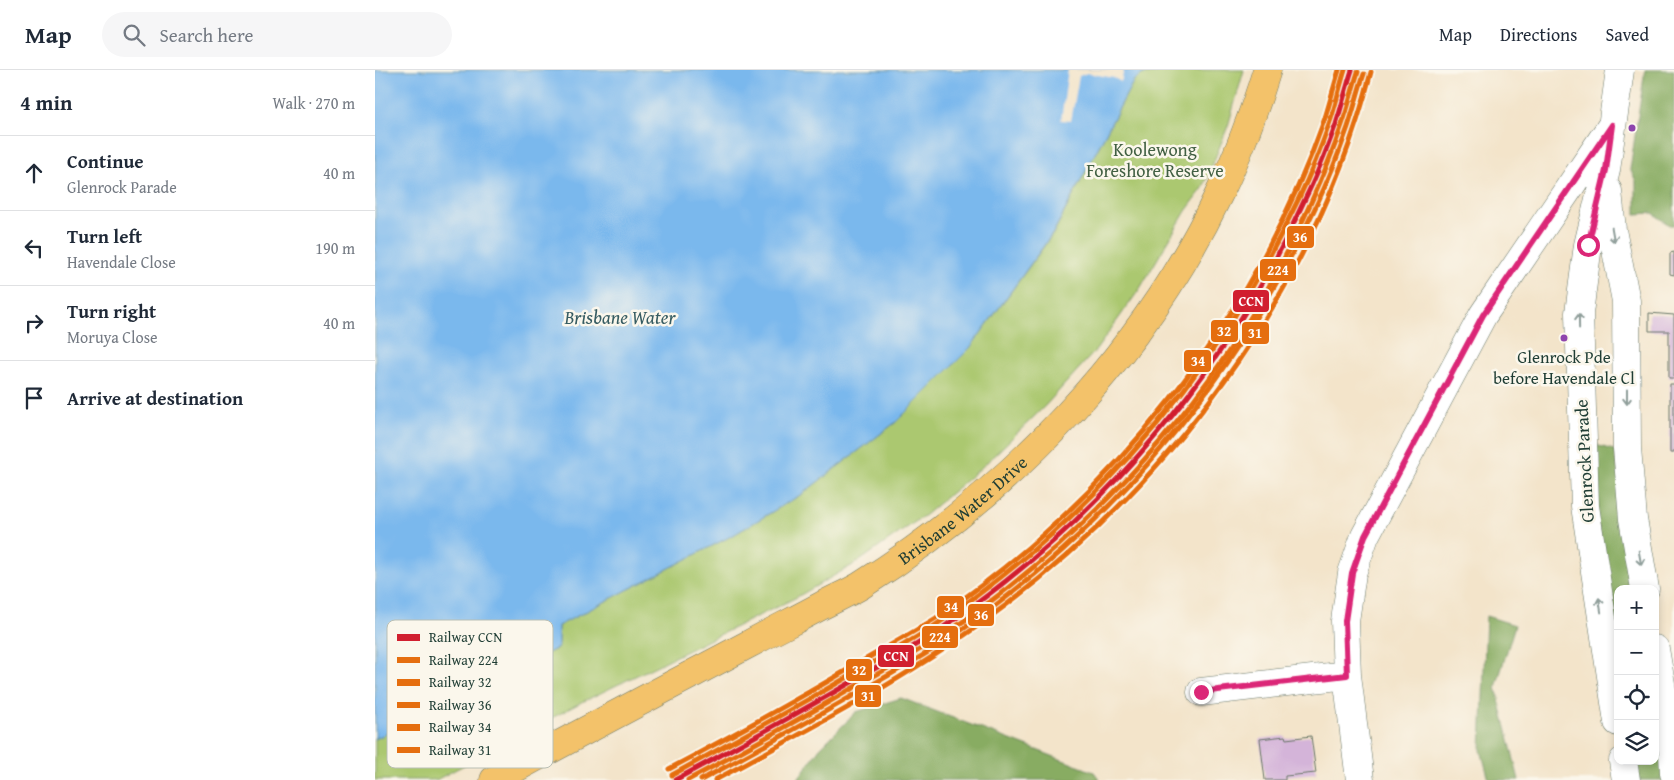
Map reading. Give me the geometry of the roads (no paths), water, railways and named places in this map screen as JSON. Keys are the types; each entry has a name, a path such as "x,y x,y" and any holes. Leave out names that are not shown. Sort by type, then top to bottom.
{"main road":[{"name":"Brisbane Water Drive","path":"553,749 857,588 918,548 987,492 1048,435 1082,400 1119,354 1157,302 1188,252 1220,192 1251,121 1267,70"},
{"name":"Brisbane Water Drive","path":"494,780 517,768"}],"street":[{"name":"Glenrock Parade","path":"1618,720 1585,506 1579,313 1588,245 1606,170 1620,70"},
{"path":"1360,780 1347,675 1345,621 1352,573 1365,536 1483,315 1612,125"},
{"name":"Glenrock Parade","path":"1606,170 1612,230 1626,301 1627,448 1633,519 1644,585"},
{"path":"1659,672 1673,754 1674,774"},
{"path":"1201,692 1347,675"},
{"path":"1624,765 1626,780"}],"water":[{"name":"Brisbane Water","path":"375,70 1158,70 1158,73 1143,74 1134,80 1053,233 970,348 896,422 802,494 735,534 558,626 558,648 553,650 553,620 387,620 387,733 375,739"}],"rail line":[{"name":"34","path":"669,769 785,706 936,618 1001,570 1061,518 1118,460 1170,399 1217,333 1259,264 1295,193 1325,118 1339,70"},
{"name":"32","path":"672,775 812,698 940,622 997,580 1051,534 1102,486 1148,434 1191,379 1231,322 1267,261 1299,198 1316,159 1331,119 1345,70"},
{"name":"CCN","path":"675,780 815,703 935,633 1002,584 1056,538 1107,489 1154,437 1198,382 1238,324 1274,263 1322,162 1336,124 1352,70"},
{"name":"224","path":"688,780 799,719 948,632 1005,590 1060,544 1112,494 1160,442 1205,385 1245,326 1281,264 1316,191 1342,125 1358,72"},
{"name":"31","path":"715,780 885,686 951,644 983,622 1050,570 1113,512 1171,448 1225,380 1272,308 1312,232 1346,153 1371,72"},
{"name":"36","path":"701,780 827,711 950,638 1009,595 1064,549 1115,500 1163,447 1207,391 1247,332 1283,270 1316,206 1348,127 1364,74"}],"place":[{"name":"Glenrock Pde before Havendale Cl","path":"1564,338"}],"park label":[{"name":"Koolewong Foreshore Reserve","path":"1155,159"}]}
